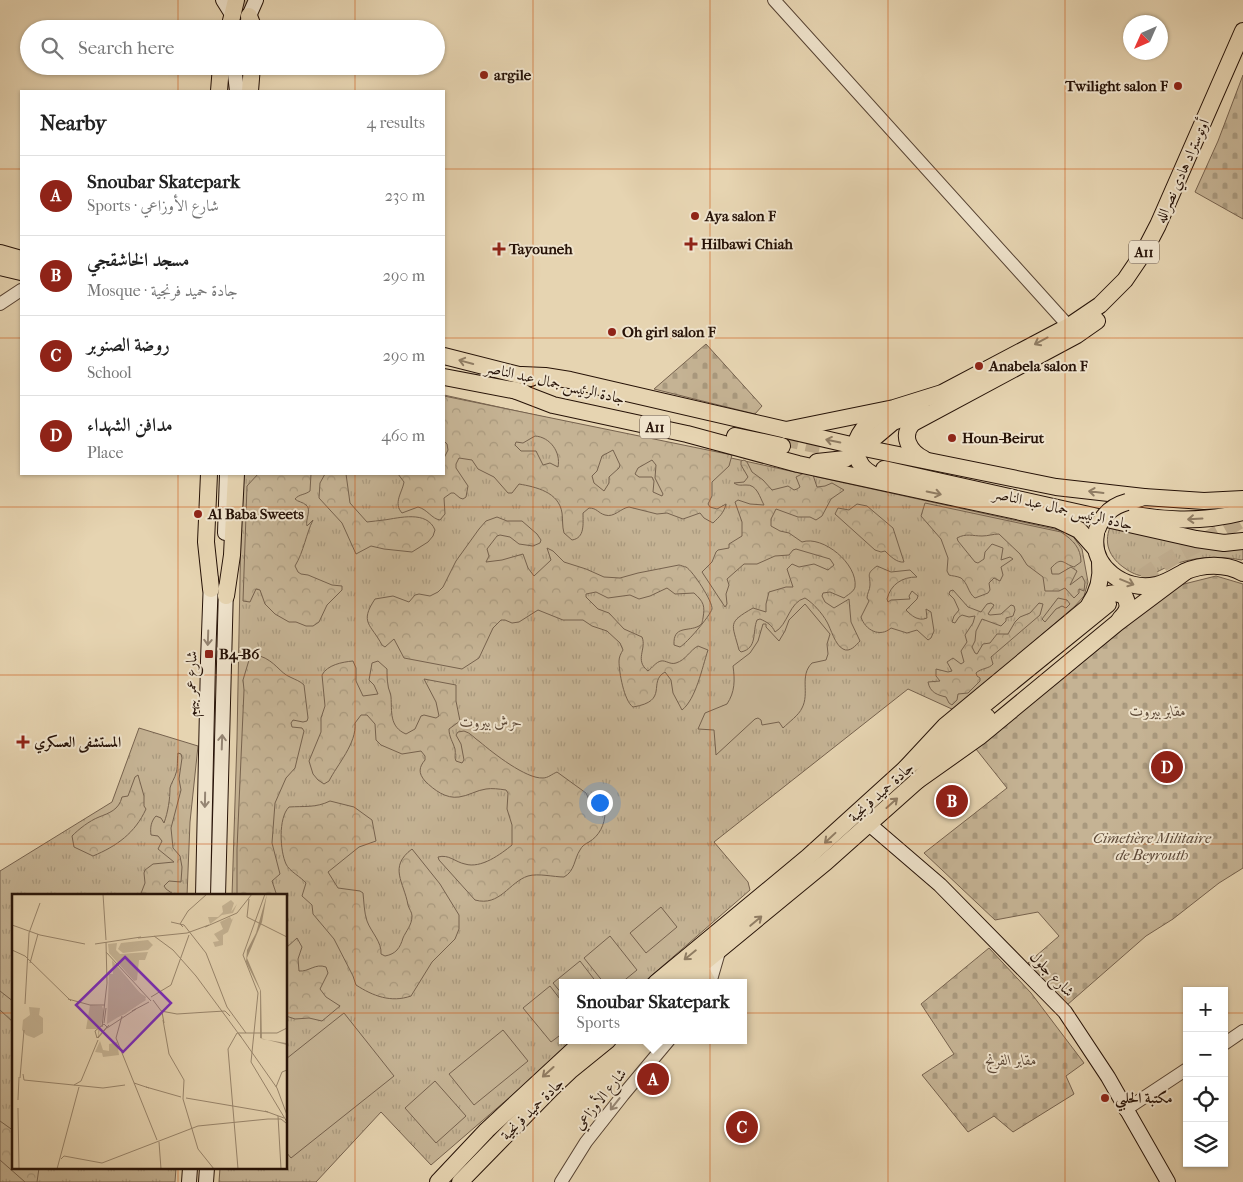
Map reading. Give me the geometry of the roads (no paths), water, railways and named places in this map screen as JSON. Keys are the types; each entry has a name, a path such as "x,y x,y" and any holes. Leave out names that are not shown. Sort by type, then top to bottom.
{"main road":[{"path":"223,0 238,20"},
{"path":"237,0 241,20"},
{"path":"245,20 256,0"},
{"name":"أوتوستراد هادي نصرالله","path":"1073,331 1125,280 1144,252 1158,225 1243,31"},
{"name":"أوتوستراد هادي نصرالله","path":"951,396 1073,331 1096,322 1131,290 1150,263 1176,211 1243,52"},
{"path":"219,90 220,75"},
{"path":"235,75 238,90"},
{"path":"238,90 241,75"},
{"path":"250,90 251,75"},
{"path":"0,254 20,259"},
{"path":"0,266 20,272"},
{"name":"جادة الرئيس جمال عبد الناصر","path":"445,356 522,375 570,380 784,438"},
{"name":"جادة الرئيس جمال عبد الناصر","path":"445,376 784,438"},
{"name":"A11","path":"514,390 553,405 686,434 798,464 845,459 898,419 951,396"},
{"path":"929,461 915,454 910,449 907,436 909,427 951,396"},
{"name":"A11","path":"784,438 894,408 951,396"},
{"path":"894,408 872,420 859,434 858,449 862,466 885,470 1058,520 1079,530 1115,576 1128,584 1155,586 1198,567 1229,567 1243,573"},
{"path":"784,438 929,461 1056,487 1144,497 1204,501 1243,499"},
{"path":"798,464 885,470"},
{"name":"جادة الرئيس جمال عبد الناصر","path":"885,470 1167,519 1226,516 1243,512"},
{"name":"جادة الرئيس جمال عبد الناصر","path":"885,470 1196,539 1224,543 1243,541"},
{"path":"209,475 206,542 211,589"},
{"name":"شارع عمر بيهم","path":"202,894 215,475"},
{"path":"218,894 226,596 224,553 227,475"},
{"path":"226,596 232,555 236,475"},
{"path":"1087,608 1100,583 1097,530 1105,514 1117,506 1144,497"},
{"path":"1113,614 1185,572"},
{"path":"905,770 945,726 1087,608 1107,594 1122,595 1127,600 1128,608 1125,615 1113,614"},
{"name":"جادة حميد فرنجية","path":"685,979 694,971 715,945 905,770 1113,614"},
{"name":"جادة حميد فرنجية","path":"662,979 715,945 870,824 939,758 1113,614"},
{"name":"شارع جلول","path":"870,824 940,884 1065,1012 1093,1052 1168,1182"},
{"path":"694,971 704,975 706,979"},
{"name":"جادة حميد فرنجية","path":"438,1182 487,1130 580,1044"},
{"name":"جادة حميد فرنجية","path":"460,1182 558,1083 603,1044"}],"street":[{"path":"774,0 1073,331"},
{"path":"0,304 20,291"},
{"path":"710,979 715,945"},
{"path":"1228,1041 1243,1032"},
{"name":"شارع الأوزاعي","path":"561,1182 586,1142 667,1044"},
{"path":"1126,1110 1183,1072"}],"tunnel":[{"path":"239,20 245,0"},
{"path":"783,438 820,446"},
{"path":"1123,592 1151,571 1243,519"}],"place":[{"name":"argile","path":"484,75"},
{"name":"Twilight salon F","path":"1178,86"},
{"name":"Aya salon F","path":"695,216"},
{"name":"Hilbawi Chiah","path":"691,244"},
{"name":"Tayouneh","path":"499,249"},
{"name":"Oh girl salon F","path":"612,332"},
{"name":"Anabela salon F","path":"979,366"},
{"name":"Houn-Beirut","path":"952,438"},
{"name":"Al Baba Sweets","path":"198,514"},
{"name":"B4-B6","path":"209,654"},
{"name":"المستشفى العسكري","path":"23,742"},
{"name":"مدافن الشهداء","path":"1167,767"},
{"name":"مسجد الخاشقجي","path":"952,801"},
{"name":"Snoubar Skatepark","path":"653,1079"},
{"name":"مكتبة الحلبي","path":"1105,1098"},
{"name":"روضة الصنوبر","path":"742,1127"}],"park label":[{"name":"مقابر بيروت","path":"1158,711"},
{"name":"حرش بيروت","path":"491,722"},
{"name":"Cimetière Militaire de Beyrouth","path":"1152,846"},
{"name":"مقابر الفرنج","path":"1011,1060"}]}
